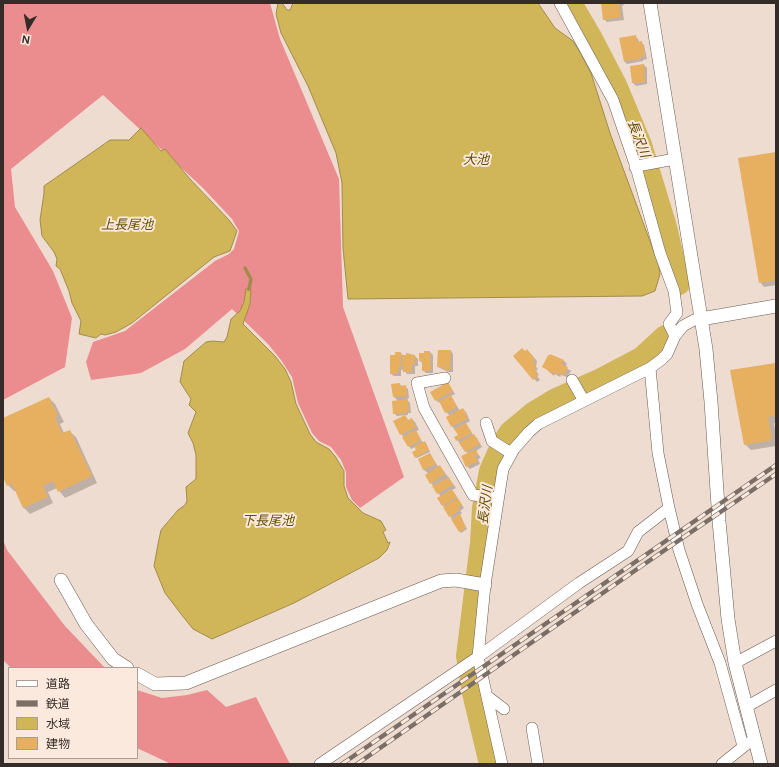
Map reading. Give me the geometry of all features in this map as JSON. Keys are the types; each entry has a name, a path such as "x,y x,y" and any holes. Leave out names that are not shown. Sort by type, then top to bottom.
{"street":[{"path":"560,3 613,100 636,166 660,253 674,291 677,313 669,324 675,336"},
{"path":"650,3 702,319 712,402 718,521 728,619 735,663 761,764"},
{"path":"636,166 675,159"},
{"path":"502,764 478,657 485,585 498,498 504,469 511,453 538,424 650,368 662,360 667,354 675,336 688,322 776,306"},
{"path":"650,368 658,453 679,550 697,604 720,663 743,746"},
{"path":"446,378 417,383 424,408 474,495 498,498"},
{"path":"572,381 584,400"},
{"path":"486,423 493,441 511,453"},
{"path":"320,764 478,657 579,583 628,551 638,532 669,508"},
{"path":"61,580 86,624 113,660 125,667"},
{"path":"138,675 155,684 186,683 441,581 456,580 485,585"},
{"path":"735,663 776,641"},
{"path":"746,707 776,690"},
{"path":"487,696 504,709"},
{"path":"532,728 538,764"},
{"path":"722,764 743,746 754,739"}],"shaded area":[{"path":"3,3 270,3 280,39 339,179 343,307 404,477 360,508 352,500 346,487 346,472 341,460 331,447 319,441 312,433 298,403 292,377 268,344 232,309 185,349 141,373 91,380 86,362 93,342 125,331 215,261 229,254 234,249 239,231 232,219 203,188 103,95 11,169 15,207 53,271 72,318 65,367 3,400"},
{"path":"3,540 7,550 65,626 104,667 10,667 3,660"},
{"path":"138,690 162,698 187,695 207,690 226,707 256,697 290,764 171,764 138,748"}],"water":[{"name":"大池","path":"278,3 282,3 287,10 290,10 293,3 538,3 555,28 573,41 591,73 610,133 658,263 660,274 655,291 642,296 348,299 343,248 342,183 336,153 308,86 281,33 276,14"},
{"name":"上長尾池","path":"141,128 161,151 165,149 190,179 229,220 237,231 230,251 214,257 132,323 116,332 105,335 101,334 96,338 79,334 81,321 72,303 60,269 56,266 57,259 54,252 42,236 40,220 44,186 110,140 129,140"},
{"name":"下長尾池","path":"246,289 251,290 250,304 243,324 275,356 285,369 291,382 296,404 310,434 316,442 329,449 344,471 344,486 348,498 363,513 381,521 386,530 383,532 388,543 390,542 387,550 379,558 294,603 212,639 193,629 181,614 165,593 154,566 161,530 178,510 185,505 187,501 186,487 196,479 196,455 193,443 188,433 196,412 189,405 191,399 180,382 184,361 206,342 224,342 227,337 231,319 240,311 244,302"}],"building":[{"path":"601,3 619,3 621,17 603,20"},
{"path":"636,35 637,42 642,41 645,56 640,57 640,59 624,61 619,38"},
{"path":"644,64 645,82 632,83 630,66"},
{"path":"776,152 776,280 759,283 738,158"},
{"path":"522,348 525,351 527,349 534,358 534,363 536,366 534,368 537,372 535,373 538,376 533,380 513,356"},
{"path":"438,350 451,350 450,370 444,370 444,367 437,367"},
{"path":"424,351 430,351 431,370 422,371 422,361 419,361 419,353 424,353"},
{"path":"395,352 401,352 401,367 398,367 398,374 390,374 390,355 395,355"},
{"path":"406,353 415,355 415,364 412,364 412,372 403,372 402,355 406,355"},
{"path":"550,354 564,360 562,364 568,367 564,375 558,373 557,375 552,372 551,374 542,367"},
{"path":"776,363 776,416 768,417 772,440 744,445 730,370"},
{"path":"448,382 453,391 435,401 430,392"},
{"path":"400,383 400,386 406,385 407,396 393,397 391,384"},
{"path":"451,395 457,407 445,413 439,401"},
{"path":"49,397 58,416 55,418 62,433 70,430 92,476 58,492 53,481 43,486 48,497 23,508 12,484 7,486 3,477 3,418"},
{"path":"408,399 409,411 406,411 406,413 393,414 392,401"},
{"path":"463,408 468,418 451,427 446,417"},
{"path":"405,415 408,420 412,418 416,427 400,435 393,421"},
{"path":"466,423 472,433 456,441 454,437 458,435 454,429"},
{"path":"416,430 421,440 408,447 402,437"},
{"path":"474,434 480,444 465,452 459,443"},
{"path":"425,441 429,450 415,458 412,452 416,450 414,446"},
{"path":"476,449 478,455 475,456 478,461 466,467 461,456"},
{"path":"430,453 436,464 423,470 418,459"},
{"path":"440,465 445,474 430,484 425,475"},
{"path":"449,477 453,485 437,494 432,486"},
{"path":"452,489 457,497 442,506 437,498"},
{"path":"458,498 462,505 458,508 460,510 449,517 443,507"},
{"path":"460,514 466,528 459,532 451,519"}],"waterway":[{"name":"長沢川","path":"571,3 616,85 641,145 666,227 679,284"},
{"path":"245,268 251,279 249,289"},
{"name":"長沢川","path":"490,764 473,693 467,656 481,543 483,508 490,471 502,444 510,432 533,413 556,399 601,379 641,358 665,336"}],"railway":[{"path":"342,764 776,465"},
{"path":"357,764 776,474"}]}
